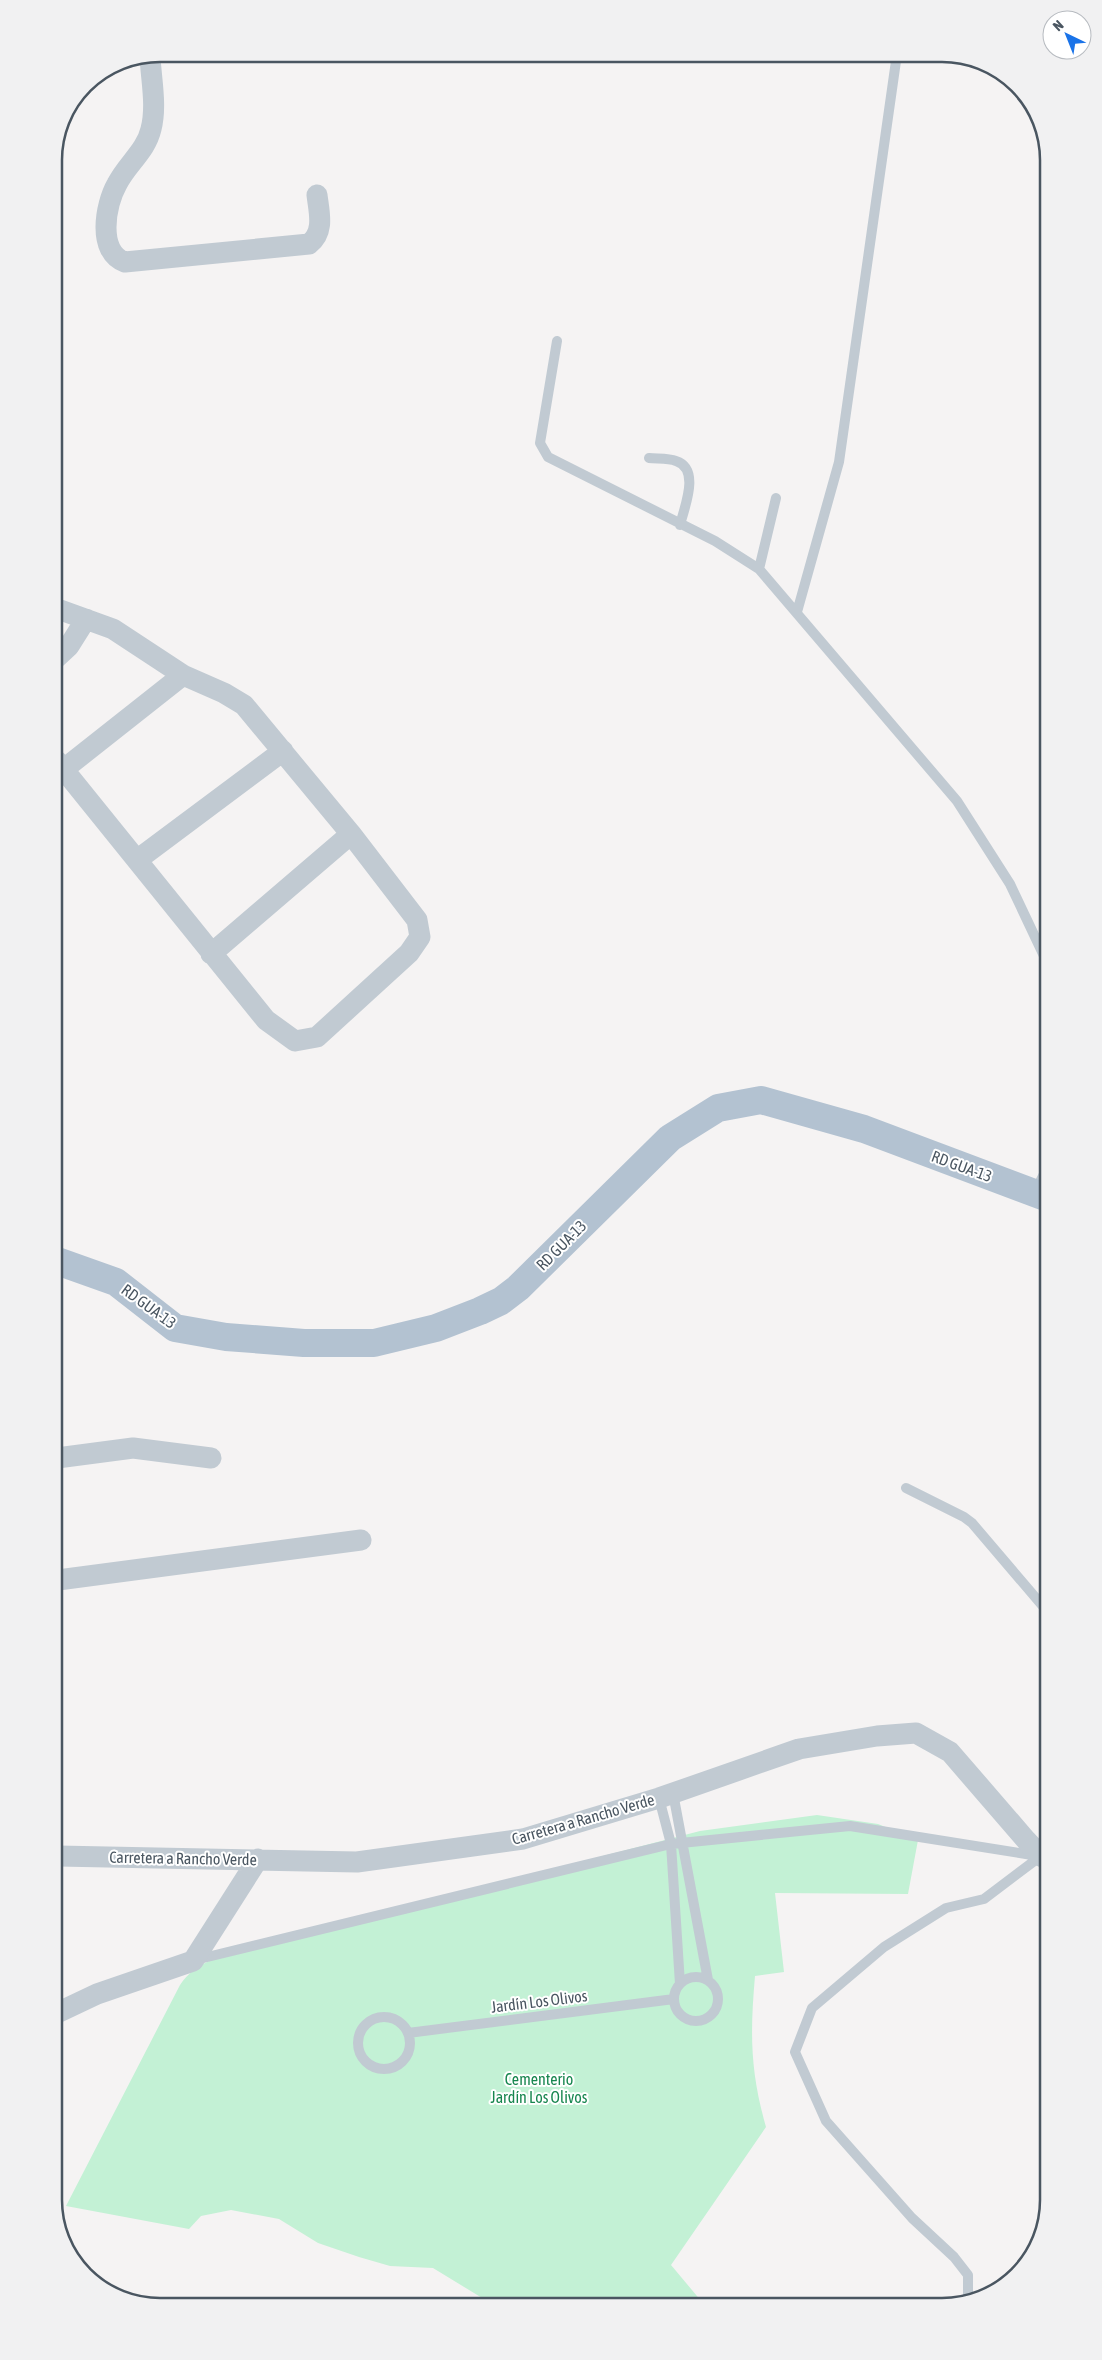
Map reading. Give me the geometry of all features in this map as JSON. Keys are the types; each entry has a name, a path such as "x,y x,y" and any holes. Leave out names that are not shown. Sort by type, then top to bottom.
{"main road":[{"name":"RD GUA-13","path":"63,1264 116,1282 175,1328 226,1337 304,1343 374,1343 436,1328 480,1311 501,1300 518,1288 670,1138 718,1108 761,1100 864,1129 1040,1186"}],"street":[{"path":"151,63 154,114 151,131 142,150 117,183 108,207 106,241 115,257 124,262 309,244 319,234 317,195"},
{"path":"63,611 113,629 182,675 224,693 244,705 350,834 417,920 420,937 409,953 317,1037 295,1041 266,1020 63,768"},
{"path":"63,652 69,646 86,619"},
{"path":"63,762 182,675"},
{"path":"137,860 283,751"},
{"path":"211,954 350,834"},
{"path":"63,1457 133,1448 212,1458"},
{"path":"63,1579 361,1540"},
{"name":"Carretera a Rancho Verde","path":"63,1856 357,1862 523,1839 666,1795 799,1749 877,1736 916,1733 950,1752 1040,1851"},
{"path":"63,2010 97,1994 193,1961 258,1859"}],"lane":[{"path":"797,612 839,462 896,63"},
{"path":"557,341 540,443 548,457 715,541 759,569 957,801 1010,884 1040,947"},
{"path":"648,458 676,461 685,466 689,474 689,484 680,525"},
{"path":"759,569 776,498"},
{"path":"906,1488 964,1517 1040,1602"},
{"path":"666,1795 683,1842 708,1980"},
{"path":"666,1795 680,1984"},
{"path":"193,1961 683,1842 850,1826 1040,1855"},
{"path":"968,2294 968,2275 954,2257 912,2218 826,2121 795,2052 812,2008 884,1947 946,1908 984,1900 1040,1860"},
{"path":"696,1976 708,1980 716,1988 719,1999 716,2011 708,2019 696,2022 685,2019 676,2011 674,2000 677,1988 685,1980 696,1976"},
{"name":"Jardín Los Olivos","path":"408,2033 674,2000"},
{"path":"380,2016 397,2020 408,2033 409,2050 399,2064 392,2068 374,2068 361,2057 357,2040 364,2024 380,2016"}],"green space":[{"name":"Cementerio Jardín Los Olivos","path":"817,1815 878,1824 918,1840 908,1894 775,1893 784,1972 755,1976 752,2016 754,2070 766,2127 671,2265 698,2298 481,2297 433,2268 390,2266 359,2257 318,2243 279,2219 231,2210 201,2216 189,2229 66,2206 180,1985 193,1970 201,1965 246,1948 700,1831"}]}
